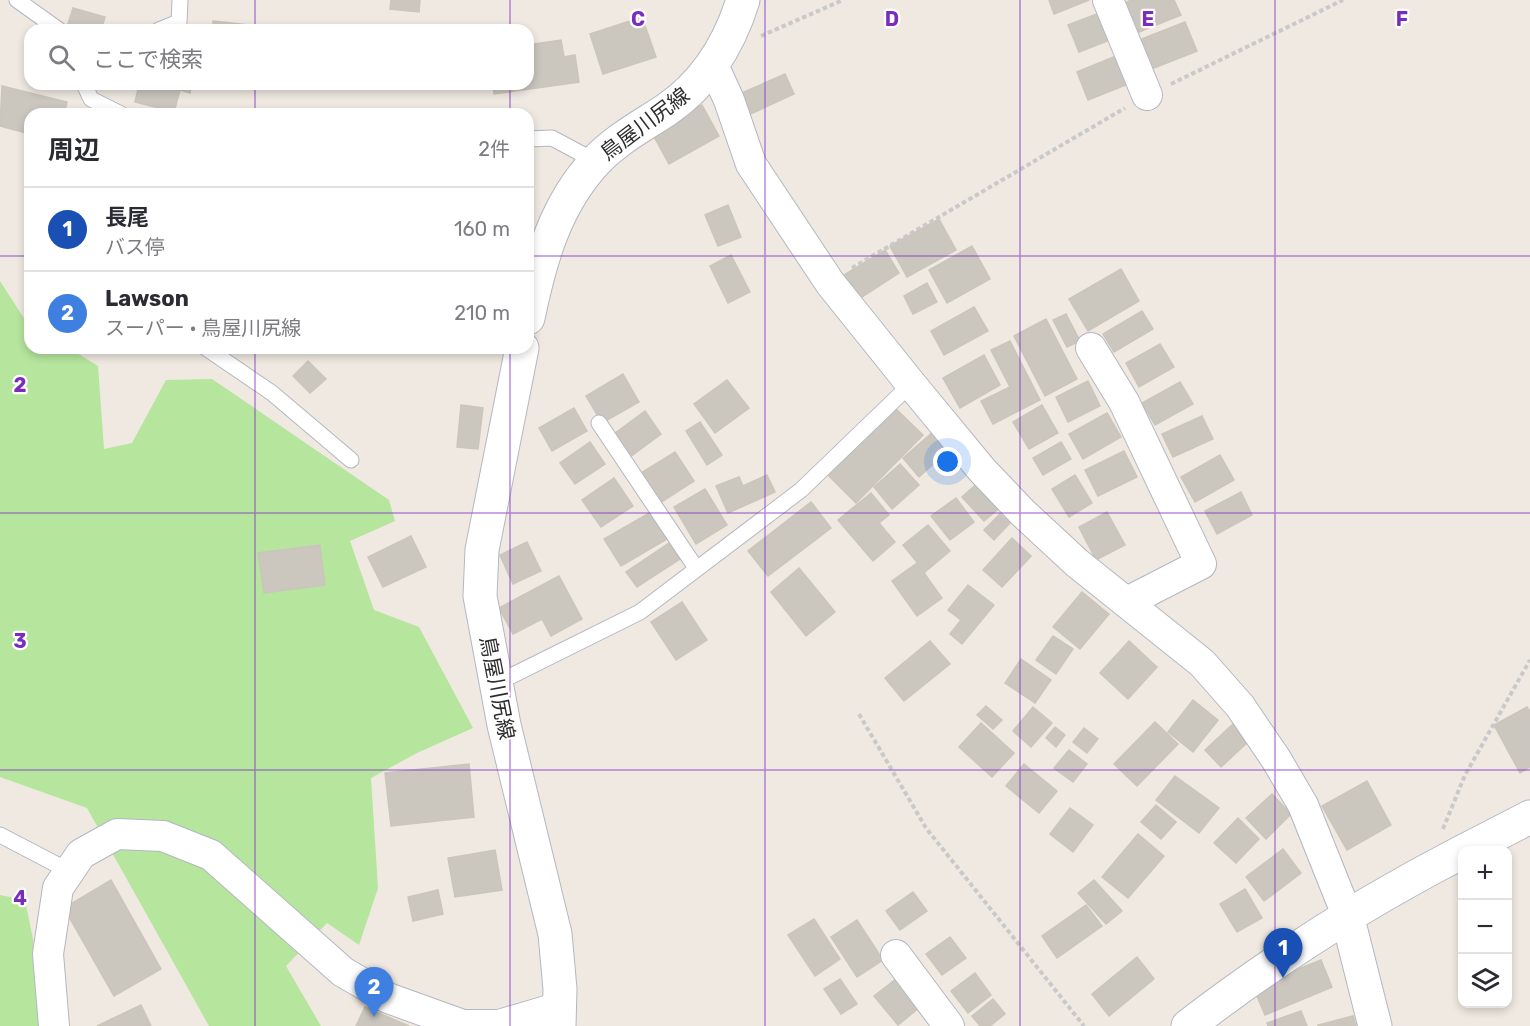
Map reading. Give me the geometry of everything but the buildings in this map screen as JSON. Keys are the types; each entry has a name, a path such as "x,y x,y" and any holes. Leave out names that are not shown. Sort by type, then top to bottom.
{"main road":[{"name":"鳥屋川尻線","path":"534,292 542,257 555,221 574,189 595,161 618,140 682,98 718,58 743,0"},
{"name":"鳥屋川尻線","path":"521,354 481,561 482,614 495,684 555,934 560,1016"},
{"path":"1188,1026 1262,971 1347,915 1530,817"},
{"path":"1347,915 1376,1026"}],"street":[{"path":"1108,0 1147,95"},
{"path":"718,58 729,100 751,164 830,283 982,470 1023,513 1077,563 1202,663 1226,688 1252,723 1303,804 1347,915"},
{"path":"1091,348 1124,402 1201,564 1127,602"},
{"path":"54,1026 48,954 58,888 81,854 117,834 163,836 211,855 343,972 388,998 463,1025 499,1024 560,1016"},
{"path":"896,956 948,1026"}],"lane":[{"path":"17,0 51,24"},
{"path":"174,24 179,22 180,0"},
{"path":"87,90 92,99 109,108"},
{"path":"534,139 552,138 595,161"},
{"path":"215,354 272,393 351,460"},
{"path":"495,684 640,612 801,490 911,384"},
{"path":"599,423 696,568"},
{"path":"0,834 69,871"}],"path":[{"path":"718,58 843,0"},
{"path":"830,283 883,248 1147,95 1343,0"},
{"path":"1457,855 1443,830 1465,775 1530,660"},
{"path":"859,714 926,828 1084,1026"}],"green space":[{"path":"0,281 24,318 24,354 79,354 98,366 104,449 132,443 166,380 212,379 389,500 395,521 350,541 374,610 419,627 473,728 417,753 371,778 378,888 359,945 327,923 286,966 321,1026 209,1026 87,808 0,777"},
{"path":"0,895 25,900 33,939 39,1026 0,1026"}],"place":[{"name":"長尾","path":"1283,978"},
{"name":"Lawson","path":"374,1017"}]}
